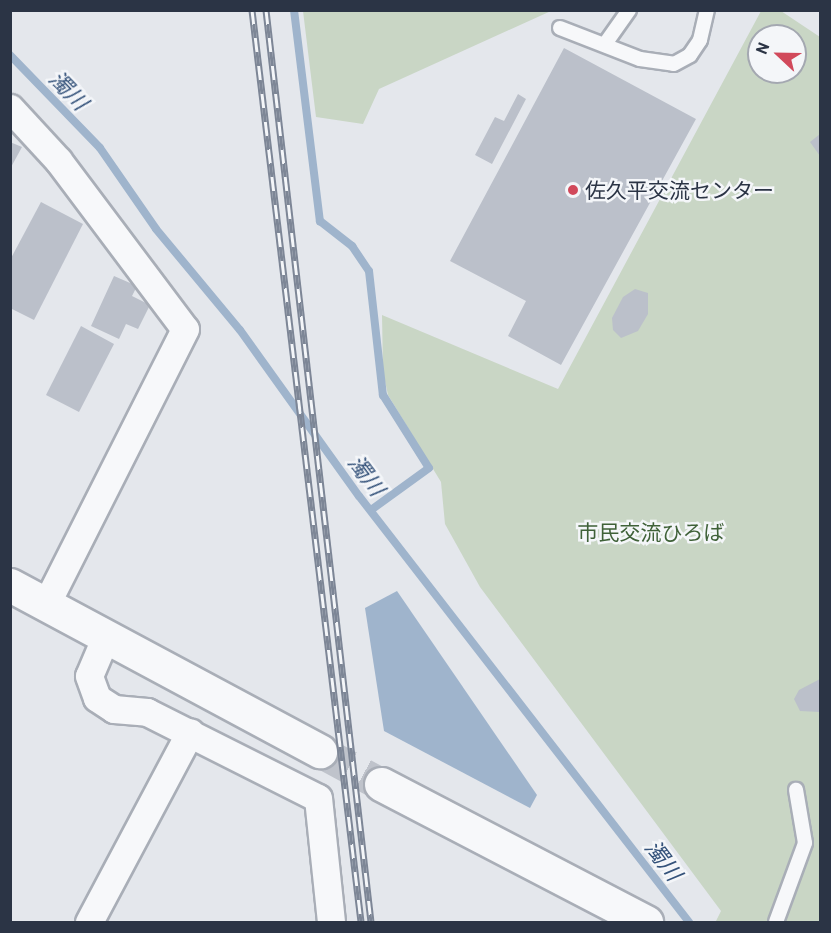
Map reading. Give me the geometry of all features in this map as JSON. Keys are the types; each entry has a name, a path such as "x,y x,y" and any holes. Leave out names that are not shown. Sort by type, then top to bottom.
{"street":[{"path":"10,108 58,160 185,329 46,604"},
{"path":"10,585 320,751"},
{"path":"106,636 89,676 97,698 114,709 147,712 318,798 331,922"},
{"path":"89,922 190,732"},
{"path":"381,784 645,922"}],"lane":[{"path":"605,44 629,10"},
{"path":"560,28 655,63 674,64 690,56 700,40 707,10"},
{"path":"776,922 805,843 796,790"}],"green space":[{"path":"303,10 551,11 379,89 363,124 316,117"},
{"name":"市民交流ひろば","path":"761,11 781,11 800,24 754,24"},
{"name":"市民交流ひろば","path":"807,28 820,37 820,922 716,921 721,911 480,587 445,524 441,482 388,395 383,372 382,315 558,389 747,37 747,84 807,84"}],"water":[{"path":"397,591 537,795 530,808 384,731 365,608"}],"building":[{"name":"佐久平交流センター","path":"564,48 696,119 561,365 508,336 526,301 450,261"},
{"path":"518,94 526,99 492,164 475,155 495,117 504,121"},
{"path":"820,134 820,156 810,142"},
{"path":"10,142 22,147 10,169"},
{"path":"41,202 83,224 34,320 10,308 10,260"},
{"path":"114,276 137,286 132,296 150,305 138,329 126,324 119,339 91,326"},
{"path":"635,289 648,293 648,314 638,331 621,338 613,330 612,318 623,297"},
{"path":"81,326 114,344 79,412 46,395"},
{"path":"820,679 820,712 800,711 794,699 799,690"}],"waterway":[{"path":"294,10 320,221 352,246 369,271 383,395 429,468 371,510"},
{"name":"濁川","path":"10,55 100,148 156,229 240,330 359,496 689,922"}],"tunnel":[{"path":"320,751 381,784"}],"railway":[{"path":"252,10 361,922"},
{"path":"266,10 371,922"}],"place":[{"name":"佐久平交流センター","path":"573,190"}]}
